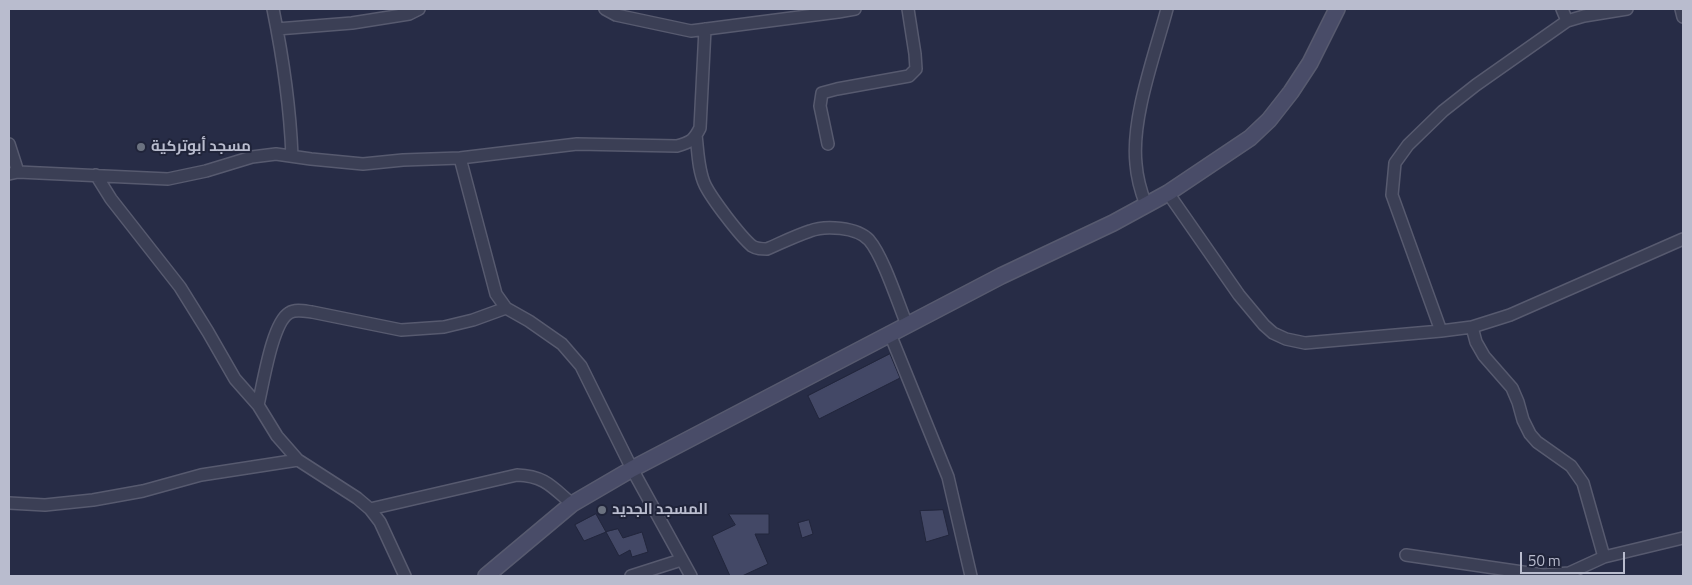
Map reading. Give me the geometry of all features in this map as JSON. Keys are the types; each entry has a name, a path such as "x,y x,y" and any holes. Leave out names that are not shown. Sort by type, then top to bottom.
{"street":[{"path":"273,9 290,111 292,156"},
{"path":"277,29 352,23 409,14 419,9"},
{"path":"605,9 616,15 691,31 854,9"},
{"path":"764,9 764,21"},
{"path":"828,144 820,106 822,93 908,76 916,69 916,54 908,9"},
{"path":"1146,205 1138,182 1136,138 1146,83 1167,9"},
{"path":"486,576 572,504 632,469 1001,276 1113,223 1168,192 1250,138 1269,120 1291,92 1310,63 1337,9"},
{"path":"1562,9 1567,21"},
{"path":"1441,332 1392,196 1395,163 1408,145 1443,112 1476,85 1567,21 1584,16 1627,9"},
{"path":"1681,9 1683,17"},
{"path":"9,144 13,173 168,178 206,171 252,157 276,154 363,164 403,160 460,158 577,144 677,146 689,143 700,128 705,29"},
{"path":"696,135 700,170 705,184 727,216 754,247 760,250 767,249 811,230 826,228 841,228 862,235 868,240 880,258 907,325"},
{"path":"460,158 496,294 506,308 529,321 562,344 581,366 632,469 691,576"},
{"path":"96,175 111,199 180,287 235,379 258,405 277,436 298,460 357,498 370,509 380,522 404,576"},
{"path":"1168,192 1239,295 1264,325 1273,333 1286,339 1304,343 1441,332 1472,327 1510,315 1683,239"},
{"path":"258,405 272,341 281,321 288,313 297,310 312,312 401,330 444,326 473,320 506,308"},
{"path":"1472,327 1476,342 1484,356 1512,388 1518,402 1522,420 1530,434 1537,442 1571,466 1583,483 1604,557"},
{"path":"890,334 948,478 971,576"},
{"path":"9,503 45,505 93,500 143,491 202,475 298,460"},
{"path":"370,509 517,475 531,476 544,480 572,504"},
{"path":"1406,555 1543,575 1569,572 1604,557 1683,538"},
{"path":"631,576 681,560"}],"building":[{"path":"890,354 900,378 819,419 808,396"},
{"path":"943,510 949,535 926,542 920,511"},
{"path":"596,514 606,532 584,541 575,525"},
{"path":"729,514 769,514 769,534 755,534 768,564 742,576 730,576 712,536 735,525"},
{"path":"809,520 813,534 802,538 798,523"},
{"path":"618,529 623,538 642,532 648,552 632,557 630,550 619,556 606,532"}],"place":[{"name":"مسجد أبوتركية","path":"141,147"},
{"name":"المسجد الجديد","path":"602,510"}]}
